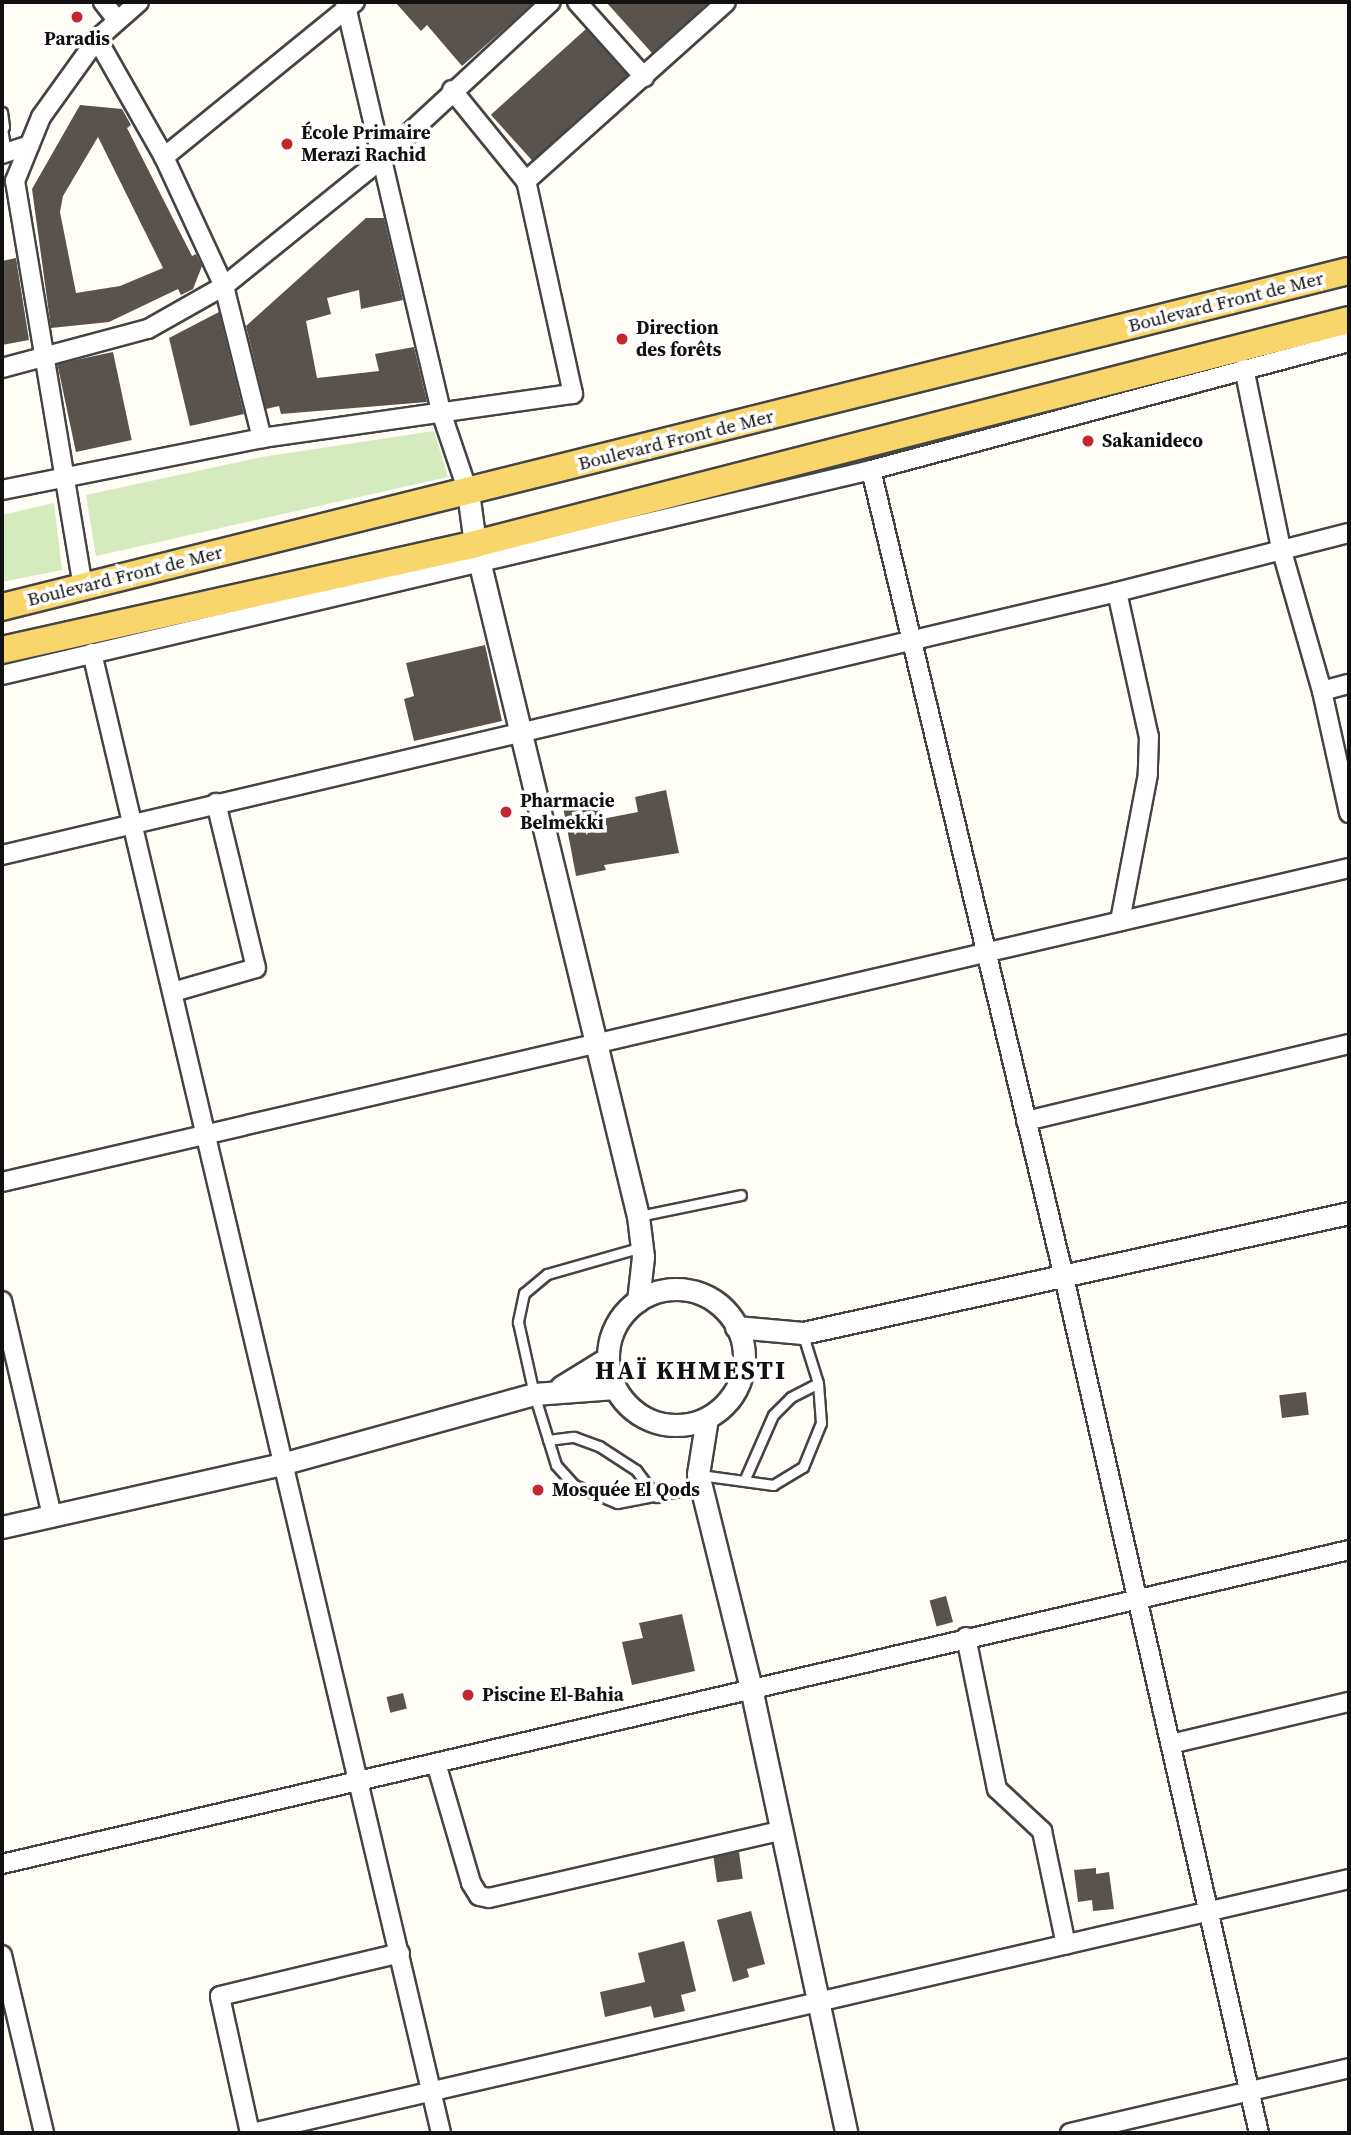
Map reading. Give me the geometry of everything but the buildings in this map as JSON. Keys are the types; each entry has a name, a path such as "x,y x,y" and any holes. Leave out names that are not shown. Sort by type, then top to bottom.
{"main road":[{"name":"Boulevard Front de Mer","path":"2,607 1349,271"},
{"path":"2,650 477,552 1349,320"}],"street":[{"path":"103,2 117,20"},
{"path":"83,587 45,357 8,202 30,145 63,81 97,39 139,2"},
{"path":"2,368 148,328 224,286 379,161 452,90 551,2"},
{"path":"577,2 645,77"},
{"path":"526,181 726,2"},
{"path":"164,158 349,4 379,161 442,415 468,492 477,552 519,731 593,1044 638,1216 642,1252 638,1301"},
{"path":"97,39 164,158 224,286 262,438"},
{"path":"2,489 262,438 442,415 573,394 526,181 452,90"},
{"path":"4,153 30,145"},
{"path":"2,675 477,552 871,470 1349,342"},
{"path":"1244,368 1281,548 1322,691 1349,813"},
{"path":"871,470 1064,1277 1259,2133"},
{"path":"2,855 1117,592 1281,548 1349,533"},
{"path":"1117,592 1149,737 1148,775 1120,921"},
{"path":"92,653 135,822 205,1138 285,1463 356,1782 400,1953 440,2133"},
{"path":"1322,691 1349,684"},
{"path":"173,992 256,968 216,803"},
{"path":"2,1182 205,1138 593,1044 1349,868"},
{"path":"1026,1121 1349,1044"},
{"path":"736,1327 795,1334 1349,1213"},
{"path":"642,1252 674,1290"},
{"path":"674,1290 704,1296 736,1327 743,1365 735,1390 707,1418 668,1424 637,1413 615,1388 608,1358 619,1320 638,1301 674,1290"},
{"path":"2,1301 52,1516"},
{"path":"743,1365 795,1334"},
{"path":"556,1390 608,1358"},
{"path":"2,1527 285,1463 534,1394 556,1390 615,1388"},
{"path":"700,1475 707,1418"},
{"path":"668,1424 700,1475 751,1688 816,2003 846,2133"},
{"path":"2,1864 1349,1549"},
{"path":"965,1637 997,1789 1042,1831 1066,1945"},
{"path":"1171,1744 1349,1702"},
{"path":"436,1763 471,1883 479,1896 489,1898 780,1831"},
{"path":"400,1953 220,1996 251,2133 432,2094 1349,1879"},
{"path":"2,1955 44,2133"},
{"path":"1070,2133 1349,2068"}],"lane":[{"path":"2,112 4,153"},
{"path":"638,1216 741,1195"},
{"path":"642,1252 547,1274 524,1293 518,1322 534,1394 556,1465 574,1485 617,1503 656,1497 700,1475 773,1485 803,1467 821,1423 818,1383 795,1334"},
{"path":"744,1481 773,1415 791,1397 818,1383"},
{"path":"548,1440 574,1437 599,1446 636,1470 656,1497"}],"green space":[{"path":"434,431 448,477 96,556 86,495 262,457"},
{"path":"54,503 62,570 2,582 2,515"}],"place":[{"name":"Paradis","path":"77,17"},
{"name":"École Primaire Merazi Rachid","path":"287,144"},
{"name":"Direction des forêts","path":"622,339"},
{"name":"Sakanideco","path":"1088,441"},
{"name":"Pharmacie Belmekki","path":"506,812"},
{"name":"Mosquée El Qods","path":"538,1490"},
{"name":"Piscine El-Bahia","path":"468,1695"}],"district":[{"name":"HAÏ KHMESTI","path":"691,1371"}]}
